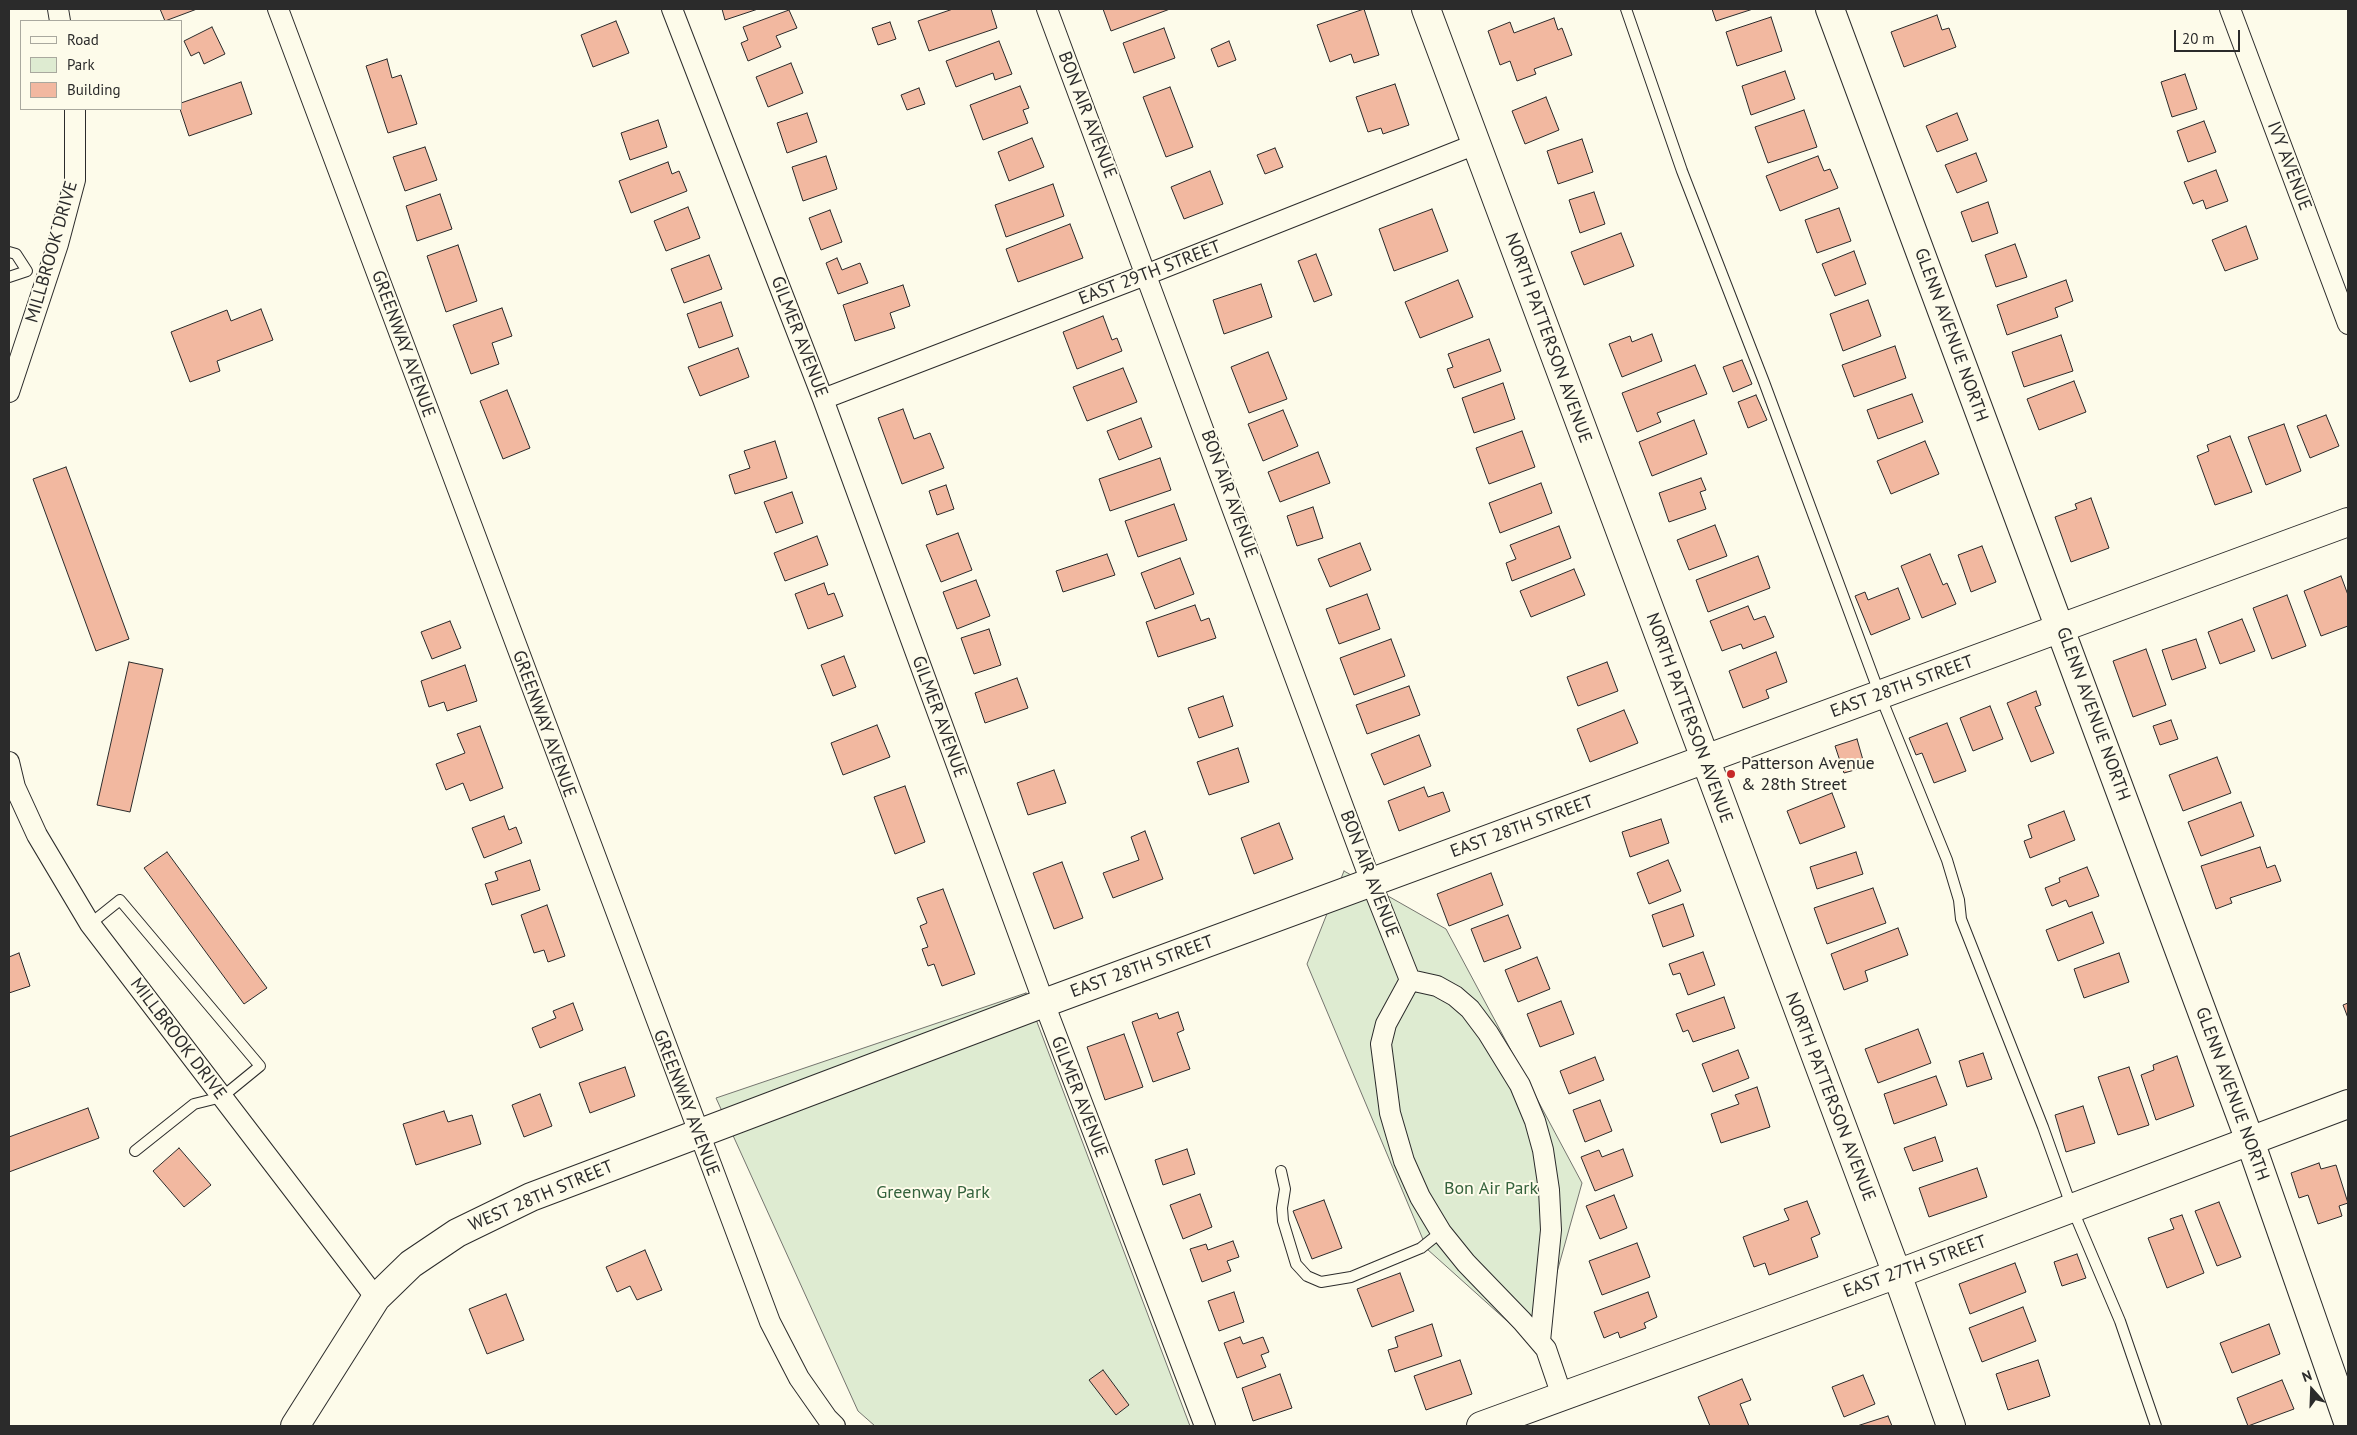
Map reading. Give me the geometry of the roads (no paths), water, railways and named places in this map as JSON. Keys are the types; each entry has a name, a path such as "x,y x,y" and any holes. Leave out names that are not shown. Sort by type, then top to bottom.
{"street":[{"name":"GREENWAY AVENUE","path":"278,9 697,1132 770,1322 799,1378 827,1418 835,1426"},
{"name":"GILMER AVENUE","path":"672,9 823,400 1044,1003 1205,1426"},
{"name":"BON AIR AVENUE","path":"1047,9 1148,274 1371,882 1410,980"},
{"name":"NORTH PATTERSON AVENUE","path":"1426,9 1704,760 1897,1274 1951,1426"},
{"name":"GLENN AVENUE NORTH","path":"1830,9 2250,1141 2348,1422"},
{"name":"IVY AVENUE","path":"2230,9 2348,324"},
{"name":"MILLBROOK DRIVE","path":"9,392 47,278 75,180 75,110"},
{"name":"EAST 29TH STREET","path":"823,400 1476,144"},
{"name":"EAST 28TH STREET","path":"697,1132 2348,522"},
{"name":"MILLBROOK DRIVE","path":"9,762 15,786 37,835 90,924 376,1298"},
{"path":"1540,1341 1551,1230 1549,1190 1543,1150 1535,1121 1520,1085 1488,1033 1470,1009 1455,996 1438,986 1410,980 1386,1024 1381,1044 1390,1113 1404,1161 1420,1197 1441,1232 1466,1263 1546,1349 1562,1396"},
{"name":"EAST 27TH STREET","path":"1481,1426 1897,1274 2348,1104"},
{"name":"WEST 28TH STREET","path":"294,1426 376,1298 411,1264 457,1233 531,1197 697,1132"}],"lane":[{"path":"1626,9 1682,171 1764,382 1880,694 1947,860 1959,900 1961,919 2043,1127 2072,1208 2120,1321 2156,1426"},
{"path":"9,252 16,254 27,271"},
{"path":"9,277 27,271 47,278"},
{"path":"90,924 120,900 260,1066 222,1097 194,1104 135,1151"},
{"path":"1281,1171 1286,1189 1282,1208 1282,1221 1296,1264 1307,1276 1321,1282 1351,1277 1421,1248 1441,1232"}],"place":[{"name":"Patterson Avenue & 28th Street","path":"1731,774"}],"park label":[{"name":"Bon Air Park","path":"1491,1189"},
{"name":"Greenway Park","path":"933,1193"}]}
